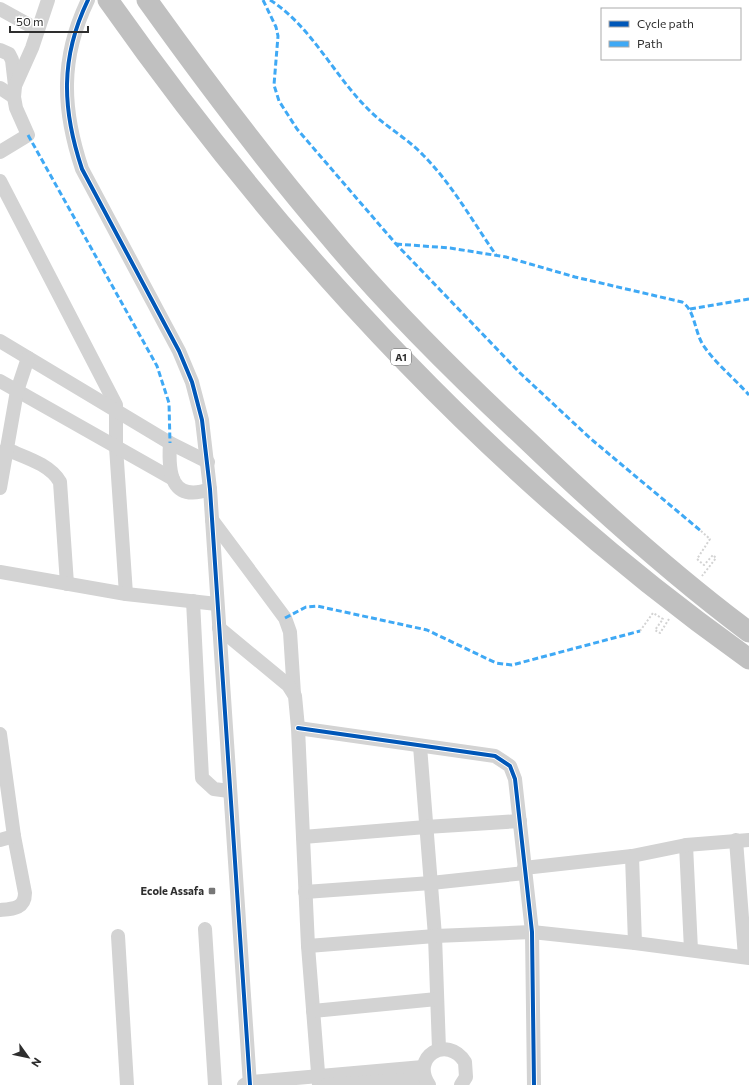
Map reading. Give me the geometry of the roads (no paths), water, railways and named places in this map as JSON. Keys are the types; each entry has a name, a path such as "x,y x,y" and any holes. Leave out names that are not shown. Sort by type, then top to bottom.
{"highway":[{"name":"A1","path":"108,0 234,169 306,255 385,341 457,413 540,492 614,555 749,659"},
{"name":"A1","path":"147,0 232,117 330,238 420,336 471,388 592,502 665,565 749,632"}],"street":[{"path":"15,92 26,66 48,0"},
{"path":"88,0 72,41 68,67 67,86 70,130 82,169 179,351 192,382 202,420 210,489 248,1084 426,1077 430,1054 440,1049 455,1051 465,1062 466,1077 461,1085"},
{"path":"0,9 38,30"},
{"path":"0,50 9,54 12,60 18,117 28,135 0,152"},
{"path":"0,88 15,92"},
{"path":"0,181 78,332 114,397 116,404 116,447 126,594"},
{"path":"0,341 170,443 208,462"},
{"path":"0,488 5,441 17,391 28,358"},
{"path":"0,381 172,479"},
{"path":"5,441 48,469 60,482 67,584"},
{"path":"170,443 170,471 176,486 185,491 202,492 210,489"},
{"path":"212,520 285,618 290,632 298,728 308,946 313,1011 321,1082"},
{"path":"0,572 126,594 217,604"},
{"path":"192,601 202,778 214,789 229,791"},
{"path":"219,628 282,678 295,696"},
{"path":"298,728 420,746 470,751 495,756 510,766 515,779 532,932 534,1085"},
{"path":"0,734 1,754 25,897 17,908 0,910"},
{"path":"420,746 435,936 440,1049"},
{"path":"303,837 520,821"},
{"path":"0,840 14,836"},
{"path":"305,892 431,883 632,856 686,845 743,840 747,958 635,943 532,932 435,936 308,946"},
{"path":"686,845 691,950"},
{"path":"632,856 635,943"},
{"path":"204,929 215,1085"},
{"path":"118,936 127,1085"},
{"path":"313,1011 438,999"}],"place":[{"name":"Ecole Assafa","path":"212,891"}]}
